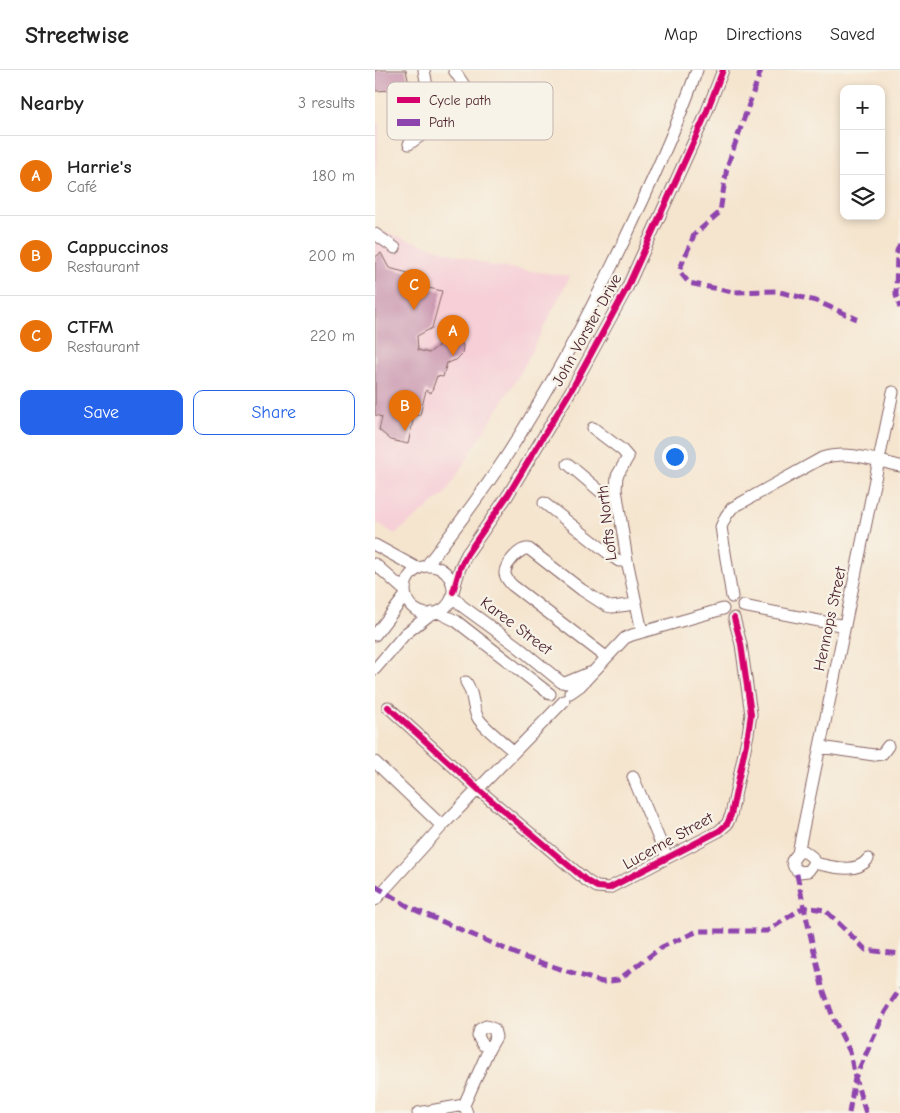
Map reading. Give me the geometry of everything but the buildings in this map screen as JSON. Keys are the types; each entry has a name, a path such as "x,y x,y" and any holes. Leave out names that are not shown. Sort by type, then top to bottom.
{"street":[{"path":"454,70 462,82"},
{"name":"John Vorster Drive","path":"422,567 468,512 507,454 555,375 588,315 665,154 697,70"},
{"name":"John Vorster Drive","path":"453,593 460,568 467,554 518,478 573,387 627,288 703,121 723,70"},
{"path":"409,144 415,140"},
{"path":"375,234 395,248"},
{"name":"Hennops Street","path":"814,863 809,871 799,872 793,864 793,858 798,853 893,392"},
{"name":"Lofts North","path":"593,428 622,450 628,457 617,476 616,496 641,632"},
{"path":"732,597 721,527 725,516 732,508 822,458 841,454 900,466"},
{"path":"568,464 601,492 616,496"},
{"path":"544,503 619,561 627,560"},
{"path":"375,545 422,567"},
{"path":"606,657 512,585 506,576 506,567 520,550 527,548 607,606 636,604"},
{"path":"375,564 405,593"},
{"path":"375,668 405,634 445,608 453,593 449,576 443,570 435,566 422,567 410,574 406,581 405,593 409,604 416,610 424,613 435,613"},
{"path":"375,635 405,593"},
{"name":"Karee Street","path":"453,593 462,606 517,646 561,692"},
{"path":"732,597 739,599 743,606 741,614 734,618 725,614 723,609 725,601 732,597"},
{"path":"743,606 845,626"},
{"path":"375,900 443,826 543,723 561,692 593,671 625,638 723,609"},
{"name":"Karee Street","path":"435,613 456,621 506,660 561,692"},
{"name":"Lucerne Street","path":"388,707 479,790 587,881 597,887 609,888 723,828 731,815 749,734 751,714 741,644 734,618"},
{"path":"506,660 517,646"},
{"path":"466,682 472,691 476,715 481,723 515,752"},
{"path":"820,747 874,755 881,754 888,746"},
{"path":"375,762 443,826"},
{"path":"633,777 667,858"},
{"path":"798,853 804,851 810,854 814,863 848,868 863,865 868,858"},
{"path":"419,1113 465,1109 489,1049"}],"shaded area":[{"path":"375,123 379,124 375,185"},
{"path":"375,229 492,266 570,276 521,372 445,494 395,534 375,522"}],"marked path":[{"path":"761,70 727,167 720,212 694,235 679,271 689,283 733,292 776,291 816,301 857,319"},
{"path":"900,244 897,251 896,295 900,308"},
{"path":"375,886 411,908 526,958 602,982 618,980 662,947 698,931 767,931 804,907 796,870"},
{"path":"866,1113 855,1078 850,1052 834,1020 822,986 804,907 825,910 866,950 900,954"},
{"path":"849,1113 855,1078 885,1012 900,989"}],"cycle path":[{"path":"453,592 460,568 467,554 508,495 573,387 627,288 703,121 723,70"},
{"path":"388,707 479,790 587,881 597,887 609,888 719,831 727,824 731,815 751,714 741,644 734,618"}],"place":[{"name":"CTFM","path":"414,310"},
{"name":"Harrie's","path":"453,356"},
{"name":"Cappuccinos","path":"405,431"}]}
